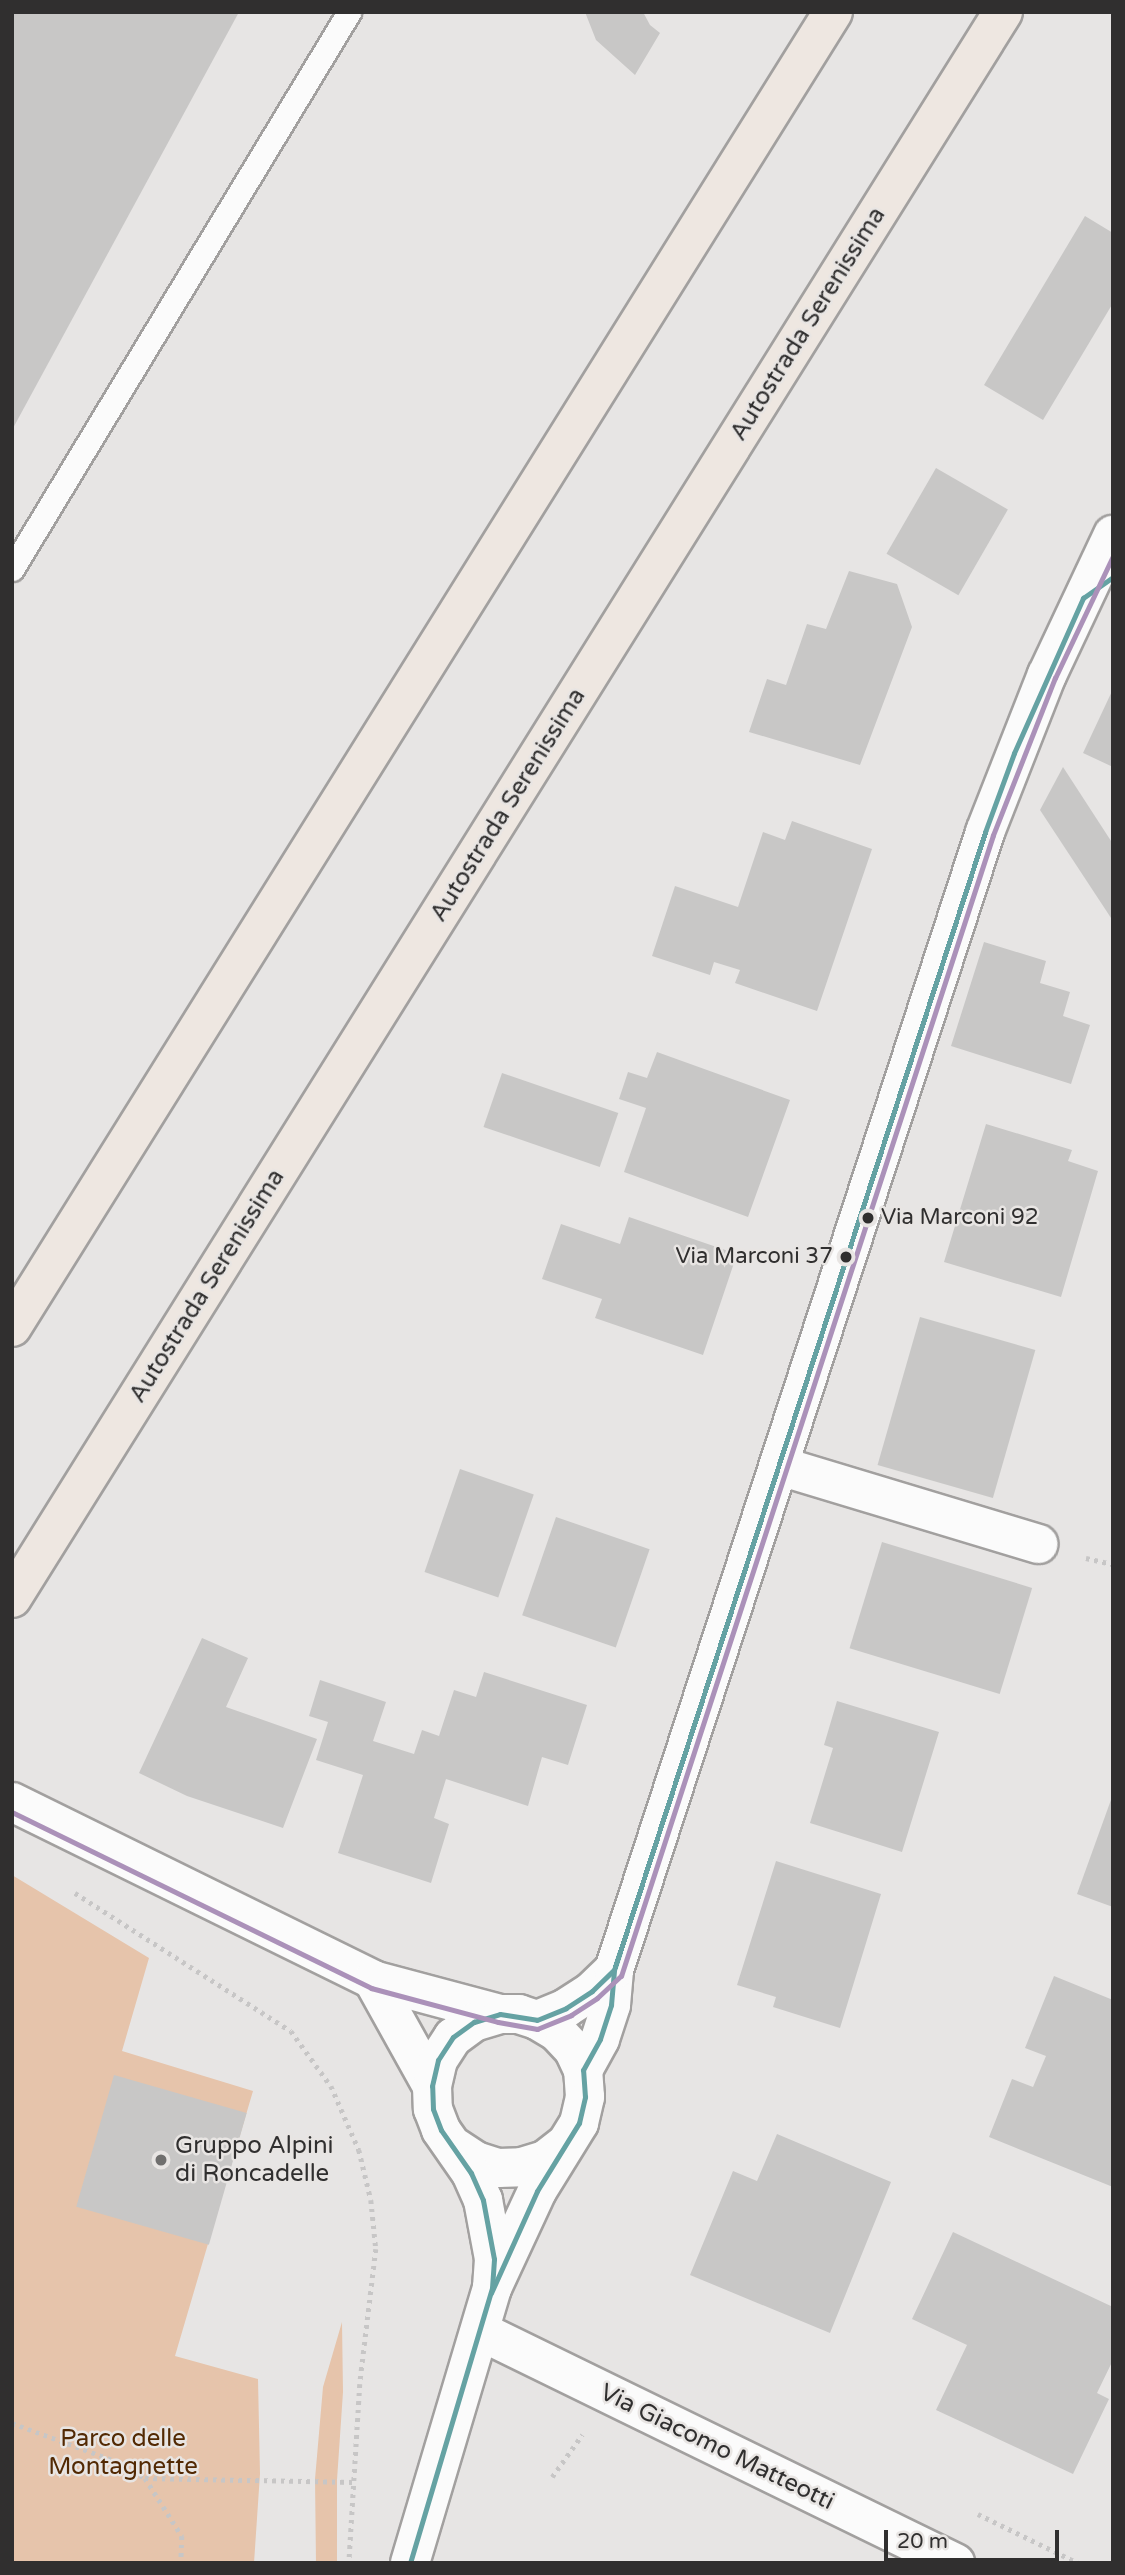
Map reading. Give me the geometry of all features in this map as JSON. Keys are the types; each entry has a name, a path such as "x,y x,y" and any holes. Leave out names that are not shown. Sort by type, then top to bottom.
{"highway":[{"path":"12,1327 833,12"},
{"name":"Autostrada Serenissima","path":"12,1598 1003,12"}],"street":[{"path":"583,2070 600,2039 611,2005 614,1970 985,832 1014,753 1098,587 1113,536"},
{"path":"780,1466 1039,1544"},
{"path":"12,1802 373,1980 500,2014 537,2020 557,2032 573,2049 583,2070 585,2097 579,2123 564,2145 513,2239 492,2288 410,2563"},
{"path":"537,2020 566,2008 592,1991 614,1970"},
{"path":"373,1980 432,2086"},
{"path":"492,2288 493,2249 483,2200 456,2148 441,2130 433,2109 432,2086 438,2060 453,2037 474,2022 500,2014"},
{"path":"456,2148 487,2165 522,2168 545,2160 564,2145"},
{"name":"Via Giacomo Matteotti","path":"480,2331 955,2563"}],"lane":[{"path":"12,569 349,12"}],"path":[{"path":"1088,1559 1113,1564"},
{"path":"70,1890 292,2031 331,2086 359,2150 371,2200 376,2249 360,2384 349,2563"},
{"path":"12,2423 118,2462 145,2478 182,2536 181,2563"},
{"path":"145,2478 353,2482"},
{"path":"967,2509 1078,2563"}],"green space":[{"name":"Parco delle Montagnette","path":"12,1875 149,1958 122,2051 253,2091 175,2356 258,2379 260,2474 254,2563 12,2563"},
{"path":"342,2322 343,2392 337,2480 337,2563 316,2563 315,2479 323,2387"}],"building":[{"path":"12,12 239,12 12,430"},
{"path":"585,12 643,12 650,25 660,33 635,75 596,40"},
{"path":"1085,216 1113,233 1113,303 1043,420 984,385"},
{"path":"936,468 1008,510 958,595 886,554"},
{"path":"849,571 897,584 912,627 860,765 749,732 767,679 786,685 807,624 826,629"},
{"path":"1113,689 1113,767 1083,753"},
{"path":"1063,767 1113,844 1113,921 1040,810"},
{"path":"792,821 872,849 817,1011 735,983 740,970 714,962 710,975 652,956 675,886 738,907 763,832 785,840"},
{"path":"984,942 1046,961 1040,983 1070,992 1063,1016 1090,1025 1071,1084 951,1046"},
{"path":"657,1052 790,1100 748,1217 624,1172 646,1108 619,1099 628,1072 647,1078"},
{"path":"502,1073 618,1113 600,1167 483,1127"},
{"path":"986,1124 1072,1150 1068,1161 1098,1171 1061,1297 944,1262"},
{"path":"629,1217 737,1254 703,1355 595,1318 602,1299 542,1279 561,1224 620,1244"},
{"path":"920,1317 1035,1350 993,1498 878,1465"},
{"path":"460,1469 534,1494 498,1597 425,1572"},
{"path":"556,1517 650,1549 616,1648 522,1615"},
{"path":"882,1542 1032,1588 1000,1694 850,1648"},
{"path":"202,1638 248,1658 226,1707 317,1739 283,1828 187,1796 139,1773"},
{"path":"484,1672 587,1705 568,1765 542,1757 528,1806 446,1779 434,1818 449,1824 431,1883 338,1853 363,1775 316,1760 328,1722 309,1716 320,1680 386,1702 373,1741 414,1754 422,1730 439,1736 454,1690 476,1697"},
{"path":"837,1701 939,1732 902,1852 810,1823 833,1748 824,1745"},
{"path":"1113,1797 1113,1907 1077,1894"},
{"path":"776,1861 881,1894 840,2028 773,2007 776,1997 737,1985"},
{"path":"1054,1976 1113,2000 1113,2187 989,2137 1012,2079 1033,2087 1046,2056 1025,2048"},
{"name":"Gruppo Alpini di Roncadelle","path":"114,2075 247,2113 209,2245 76,2207"},
{"path":"777,2134 891,2182 830,2333 690,2275 733,2171 757,2181"},
{"path":"953,2232 1113,2307 1113,2360 1097,2393 1109,2399 1073,2474 936,2410 967,2345 912,2319"}],"transit line":[{"path":"12,1812 371,1988 498,2022 537,2029 571,2015 597,1998 621,1976 993,835 1055,678 1113,556"},
{"path":"410,2563 492,2288 494,2259 483,2200 471,2173 441,2130 433,2109 432,2086 438,2060 453,2037 474,2022 500,2014 537,2020 566,2008 592,1991 614,1970 985,832 1014,753 1083,598 1113,577"},
{"path":"491,2293 537,2191 579,2123 585,2097 583,2070 600,2039 611,2005 614,1970 620,1952"}],"place":[{"name":"Via Marconi 92","path":"868,1218"},
{"name":"Via Marconi 37","path":"846,1257"},
{"name":"Gruppo Alpini di Roncadelle","path":"161,2160"}]}
